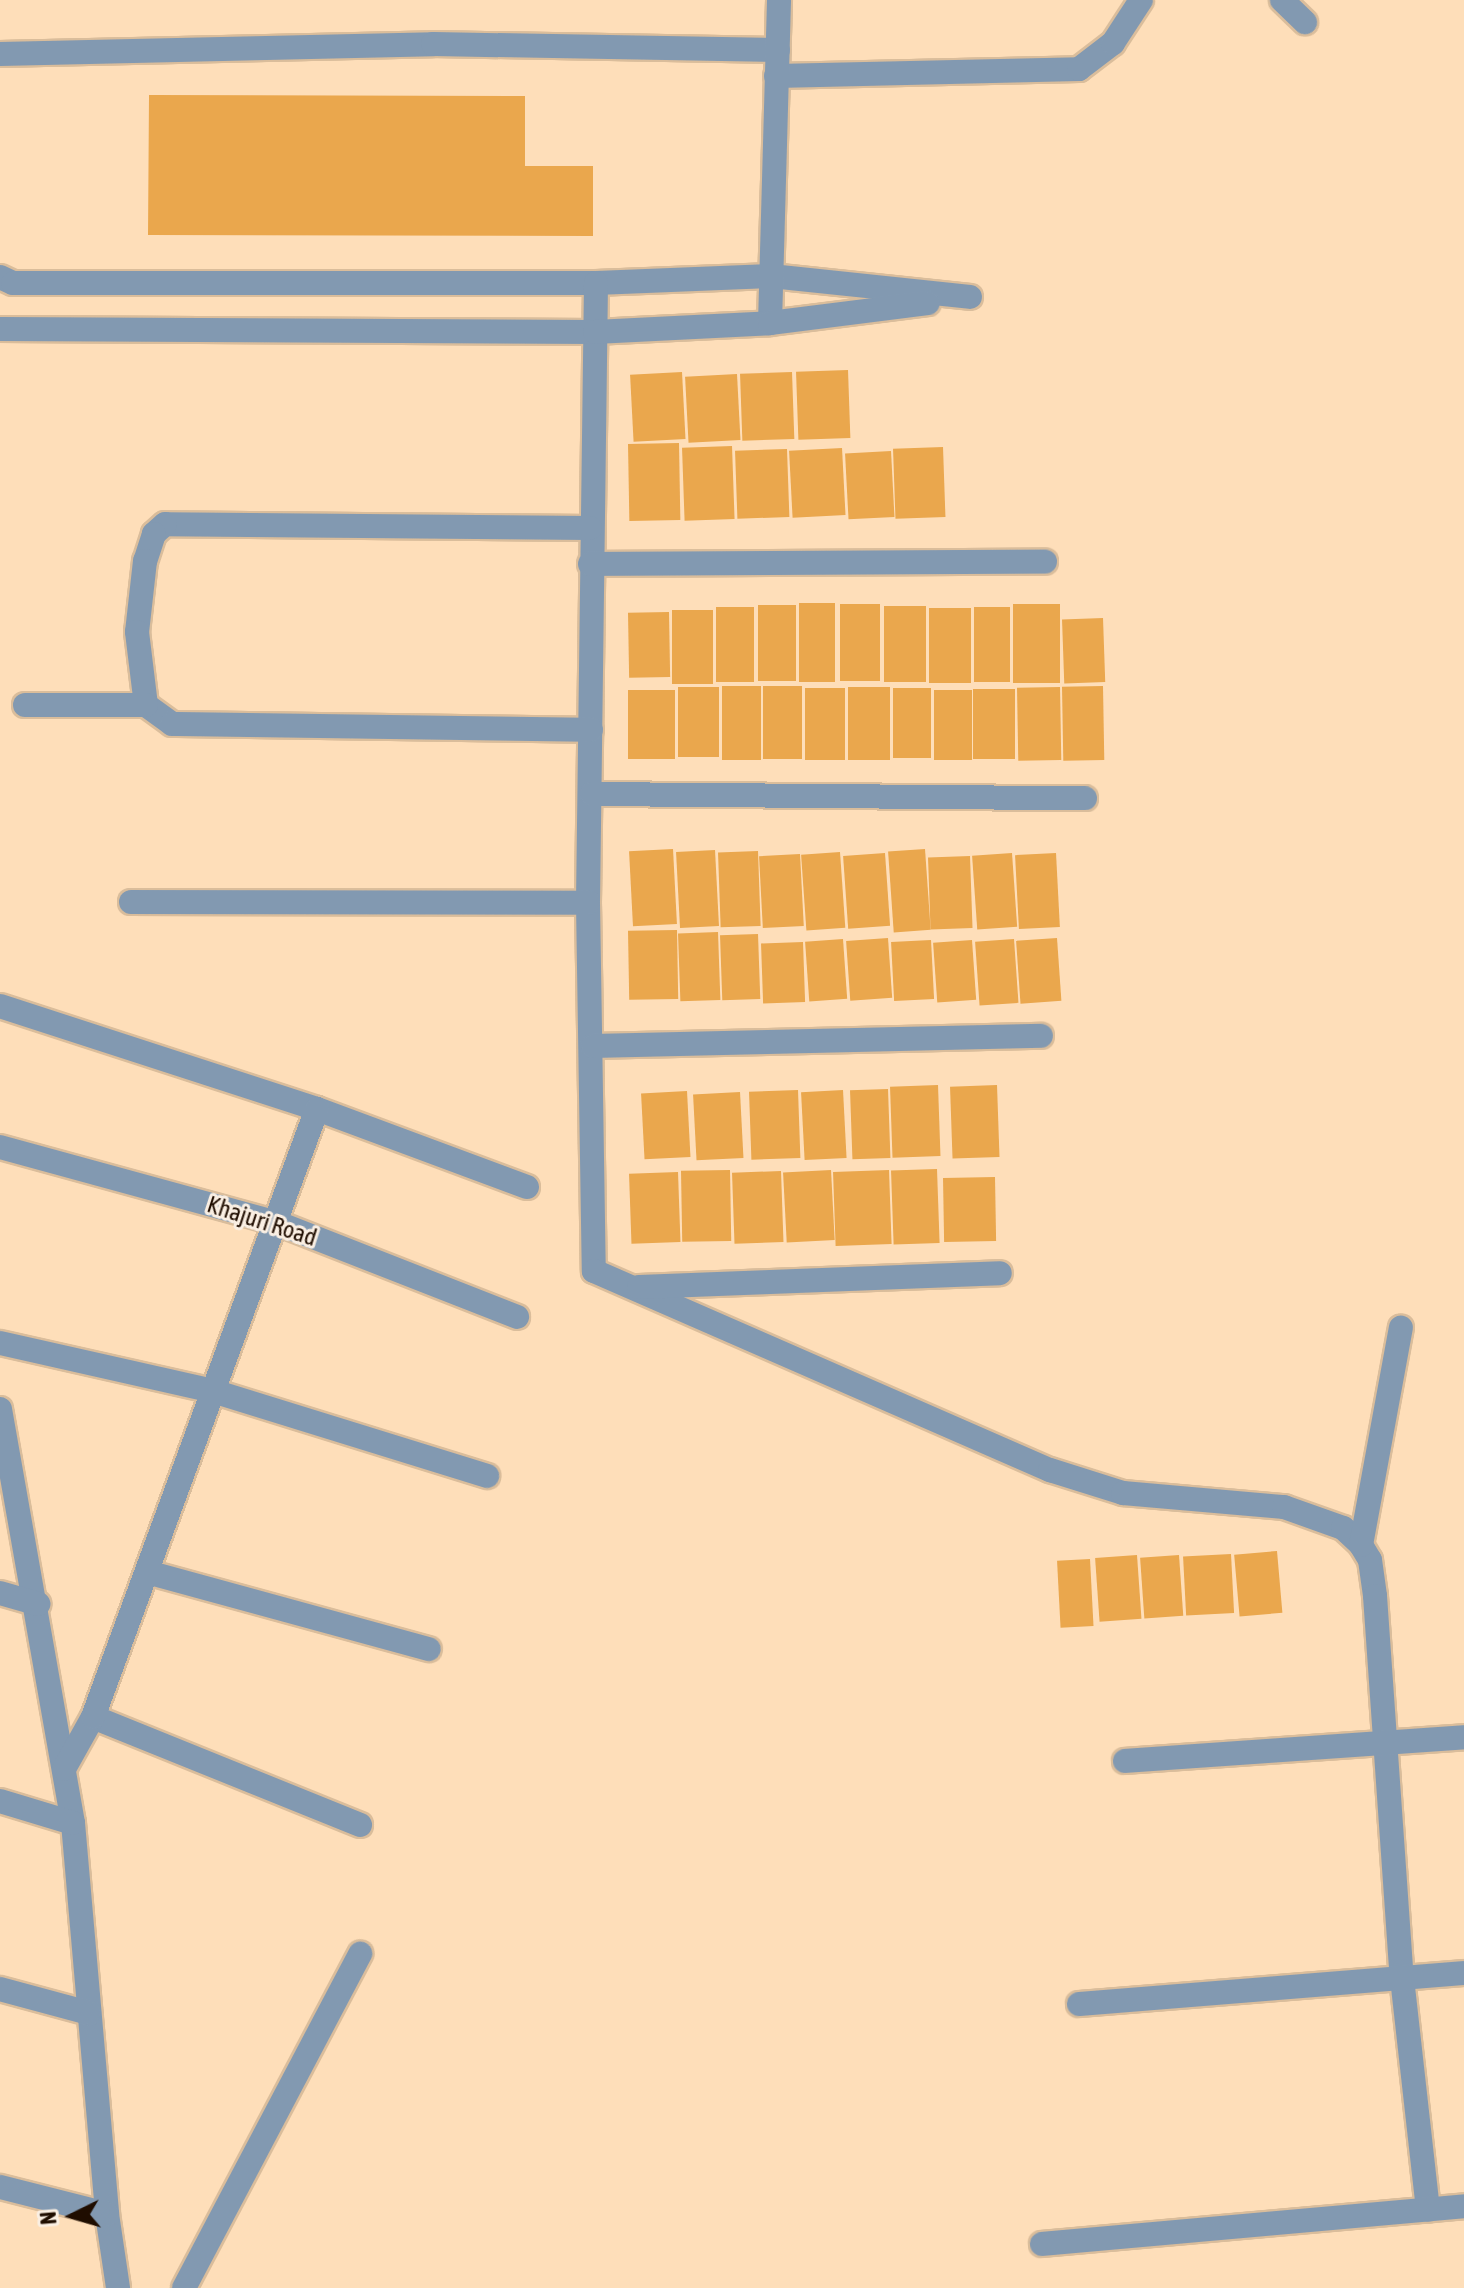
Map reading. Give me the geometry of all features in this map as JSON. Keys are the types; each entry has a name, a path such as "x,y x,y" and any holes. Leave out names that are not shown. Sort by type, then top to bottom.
{"street":[{"path":"770,323 779,0"},
{"path":"776,76 1079,69 1113,43 1141,0"},
{"path":"1282,0 1305,22"},
{"path":"0,54 433,44 778,50"},
{"path":"0,277 13,283 596,283 771,276 970,297 770,323 595,332 0,329"},
{"path":"596,283 590,528 592,794 588,903 593,1046 594,1271 1050,1470 1123,1493 1284,1507 1343,1528 1361,1545 1370,1560 1375,1596 1402,1978 1428,2210"},
{"path":"146,705 137,632 142,589 154,534 165,524 590,528"},
{"path":"590,564 1045,562"},
{"path":"25,705 146,705 172,724 591,730"},
{"path":"592,794 1085,798"},
{"path":"131,902 588,903"},
{"path":"0,1006 317,1109 527,1187"},
{"path":"593,1046 1041,1036"},
{"path":"64,1769 93,1717 317,1109"},
{"name":"Khajuri Road","path":"0,1147 275,1222 517,1317"},
{"path":"632,1287 1000,1273"},
{"path":"1361,1545 1401,1328"},
{"path":"0,1343 213,1391 487,1476"},
{"path":"0,1409 2,1438 38,1604 73,1823 107,2214 118,2288"},
{"path":"147,1572 429,1649"},
{"path":"0,1593 38,1604"},
{"path":"93,1717 360,1825"},
{"path":"1125,1761 1383,1740 1464,1737"},
{"path":"0,1801 73,1823"},
{"path":"184,2288 360,1954"},
{"path":"1079,2004 1464,1973"},
{"path":"0,1989 89,2013"},
{"path":"0,2187 107,2214"},
{"path":"1042,2244 1464,2206"}],"building":[{"path":"149,95 525,96 525,166 593,166 593,236 148,235"},
{"path":"848,370 850,438 798,440 796,372"},
{"path":"682,372 686,439 634,442 630,375"},
{"path":"792,372 794,439 742,441 740,374"},
{"path":"737,374 740,440 689,443 685,377"},
{"path":"679,443 680,520 629,521 628,444"},
{"path":"732,446 735,519 685,521 682,448"},
{"path":"943,447 945,517 895,519 893,449"},
{"path":"842,448 846,515 793,518 789,451"},
{"path":"787,449 789,517 737,519 735,451"},
{"path":"891,451 894,517 849,519 845,453"},
{"path":"799,603 835,603 835,682 799,682"},
{"path":"840,604 880,604 880,681 840,681"},
{"path":"1013,604 1060,604 1060,683 1013,683"},
{"path":"758,605 796,605 796,681 758,681"},
{"path":"884,606 926,606 926,682 884,682"},
{"path":"716,607 754,607 754,682 716,682"},
{"path":"974,607 1010,607 1010,682 974,682"},
{"path":"929,608 971,608 971,683 929,683"},
{"path":"672,610 713,610 713,684 672,684"},
{"path":"669,612 670,677 629,678 628,613"},
{"path":"1103,618 1105,682 1064,683 1062,619"},
{"path":"722,686 761,686 761,760 722,760"},
{"path":"763,686 802,686 802,759 763,759"},
{"path":"1103,686 1104,760 1063,761 1062,687"},
{"path":"678,687 719,687 719,757 678,757"},
{"path":"848,687 890,687 890,760 848,760"},
{"path":"1060,687 1061,760 1018,761 1017,688"},
{"path":"805,688 845,688 845,760 805,760"},
{"path":"893,688 931,688 931,758 893,758"},
{"path":"973,689 1015,689 1015,759 973,759"},
{"path":"628,690 675,690 675,759 628,759"},
{"path":"934,690 972,690 972,760 934,760"},
{"path":"673,849 677,924 633,926 629,851"},
{"path":"925,849 931,930 894,932 888,852"},
{"path":"715,850 719,926 680,928 676,852"},
{"path":"758,851 761,926 721,927 718,852"},
{"path":"840,852 845,928 806,931 801,855"},
{"path":"885,853 890,926 848,929 843,856"},
{"path":"1012,853 1017,927 977,930 972,856"},
{"path":"1056,853 1060,927 1019,929 1015,855"},
{"path":"800,854 804,926 763,928 759,856"},
{"path":"970,856 973,928 931,929 928,857"},
{"path":"677,930 678,999 629,1000 628,931"},
{"path":"718,932 720,1000 680,1001 678,933"},
{"path":"758,934 760,999 722,1000 720,935"},
{"path":"888,938 892,998 850,1001 846,941"},
{"path":"1057,938 1061,1001 1020,1004 1016,941"},
{"path":"843,939 847,999 809,1002 805,942"},
{"path":"1014,939 1018,1003 980,1006 975,942"},
{"path":"931,940 934,999 894,1001 891,942"},
{"path":"972,940 976,1000 937,1003 933,943"},
{"path":"803,942 805,1002 763,1003 761,943"},
{"path":"938,1085 940,1156 893,1158 890,1087"},
{"path":"997,1085 1000,1157 953,1159 950,1087"},
{"path":"888,1089 890,1158 852,1159 850,1090"},
{"path":"798,1090 800,1158 751,1160 749,1092"},
{"path":"843,1090 847,1158 805,1160 801,1092"},
{"path":"687,1091 690,1157 645,1159 641,1093"},
{"path":"740,1092 743,1158 697,1160 693,1094"},
{"path":"937,1169 940,1243 894,1245 891,1171"},
{"path":"730,1170 731,1241 682,1242 681,1171"},
{"path":"831,1170 835,1240 787,1242 783,1173"},
{"path":"889,1170 892,1244 836,1246 833,1172"},
{"path":"781,1171 783,1242 735,1244 732,1173"},
{"path":"678,1172 680,1242 631,1244 629,1174"},
{"path":"995,1177 996,1241 944,1242 943,1178"},
{"path":"1277,1551 1282,1613 1240,1617 1234,1555"},
{"path":"1231,1554 1234,1613 1186,1615 1183,1557"},
{"path":"1137,1555 1141,1619 1100,1622 1095,1558"},
{"path":"1179,1555 1183,1616 1144,1619 1140,1558"},
{"path":"1090,1559 1094,1626 1061,1628 1057,1561"}]}
